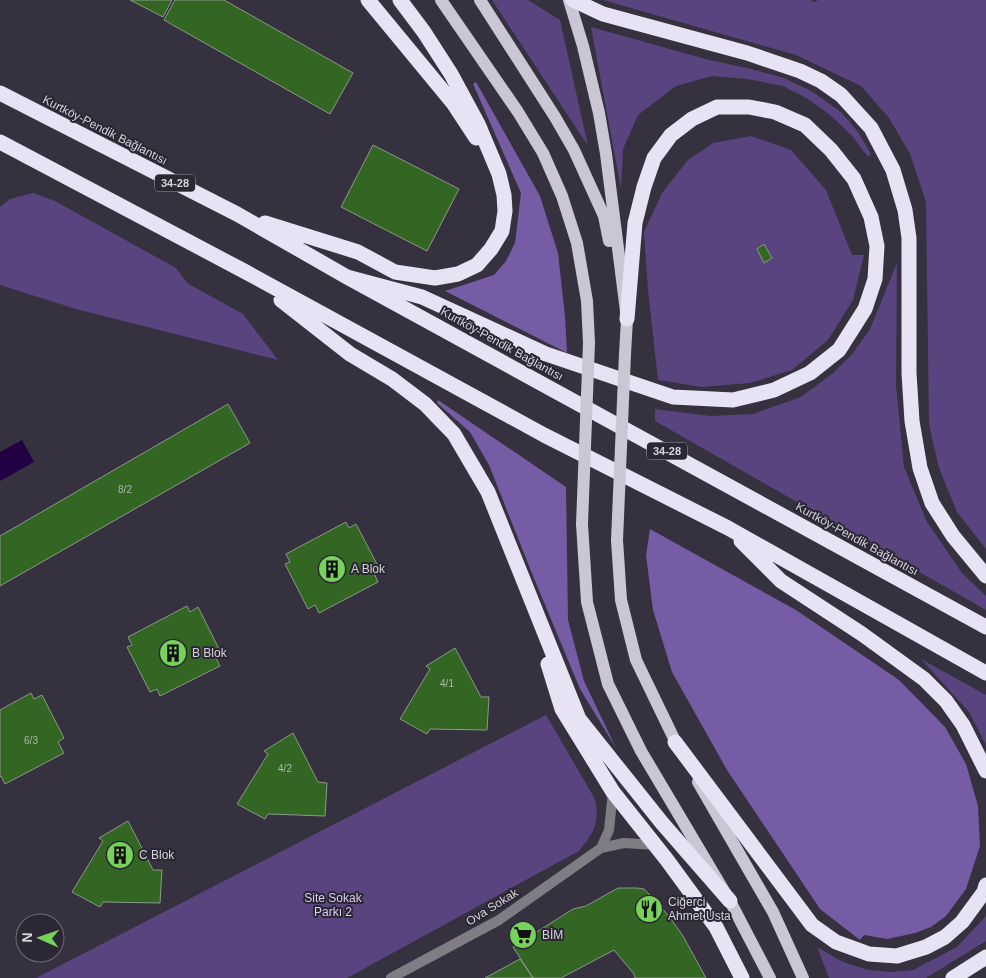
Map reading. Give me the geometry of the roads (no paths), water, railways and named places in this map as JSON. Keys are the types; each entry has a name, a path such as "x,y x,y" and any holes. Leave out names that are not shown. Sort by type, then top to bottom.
{"highway":[{"path":"368,0 453,103 473,134 488,160 499,189 503,211 502,231"},
{"path":"237,214 358,252 395,272 435,278 458,274 477,265 491,249 502,231 505,211 504,195 499,174 478,124 451,74 424,32 400,0"},
{"path":"573,0 603,14 747,53 800,71 821,81 841,95 870,128 893,170 905,210 909,238 909,373 911,411 920,468 932,504 953,536 986,576"},
{"name":"Kurtköy-Pendik Bağlantısı","path":"0,93 237,214 347,277 986,627"},
{"path":"347,277 422,297 546,354 673,397 733,400 774,390 810,373 839,350 864,309 875,279 877,246 871,217 854,178 831,150 805,126 775,112 749,107 717,107 692,119 671,135 654,158 644,187 635,223 627,319"},
{"path":"0,142 244,271 544,435 728,528 986,673"},
{"path":"244,271 350,354 392,379 425,404 454,434 488,492 579,719 662,823 730,901"},
{"path":"728,528 781,580 862,634 924,679 946,702 963,725 986,771"},
{"path":"517,565 562,709 613,792 656,845 716,927 742,978"},
{"path":"674,742 812,925 836,942 869,954 898,956 926,947 945,937 962,922 984,892 986,885"},
{"path":"953,978 986,957"}],"main road":[{"path":"441,0 518,112 543,153 562,196 577,243 586,301 589,343 582,524 586,602 608,684 641,751 730,901 770,978"},
{"path":"480,0 574,150 604,216 627,319"},
{"path":"569,0 599,113 627,319 617,540 621,600 636,660 674,742 773,912 802,978"}],"street":[{"path":"601,848 609,830 613,792"},
{"name":"Ova Sokak","path":"391,978 499,920 601,848 624,843 656,845"}],"place":[{"name":"A Blok","path":"332,569"},
{"name":"B Blok","path":"173,653"},
{"name":"C Blok","path":"120,855"},
{"name":"Ciğerci Ahmet Usta","path":"649,909"},
{"name":"BİM","path":"523,935"}],"park label":[{"name":"Site Sokak Parkı 2","path":"333,905"}]}
